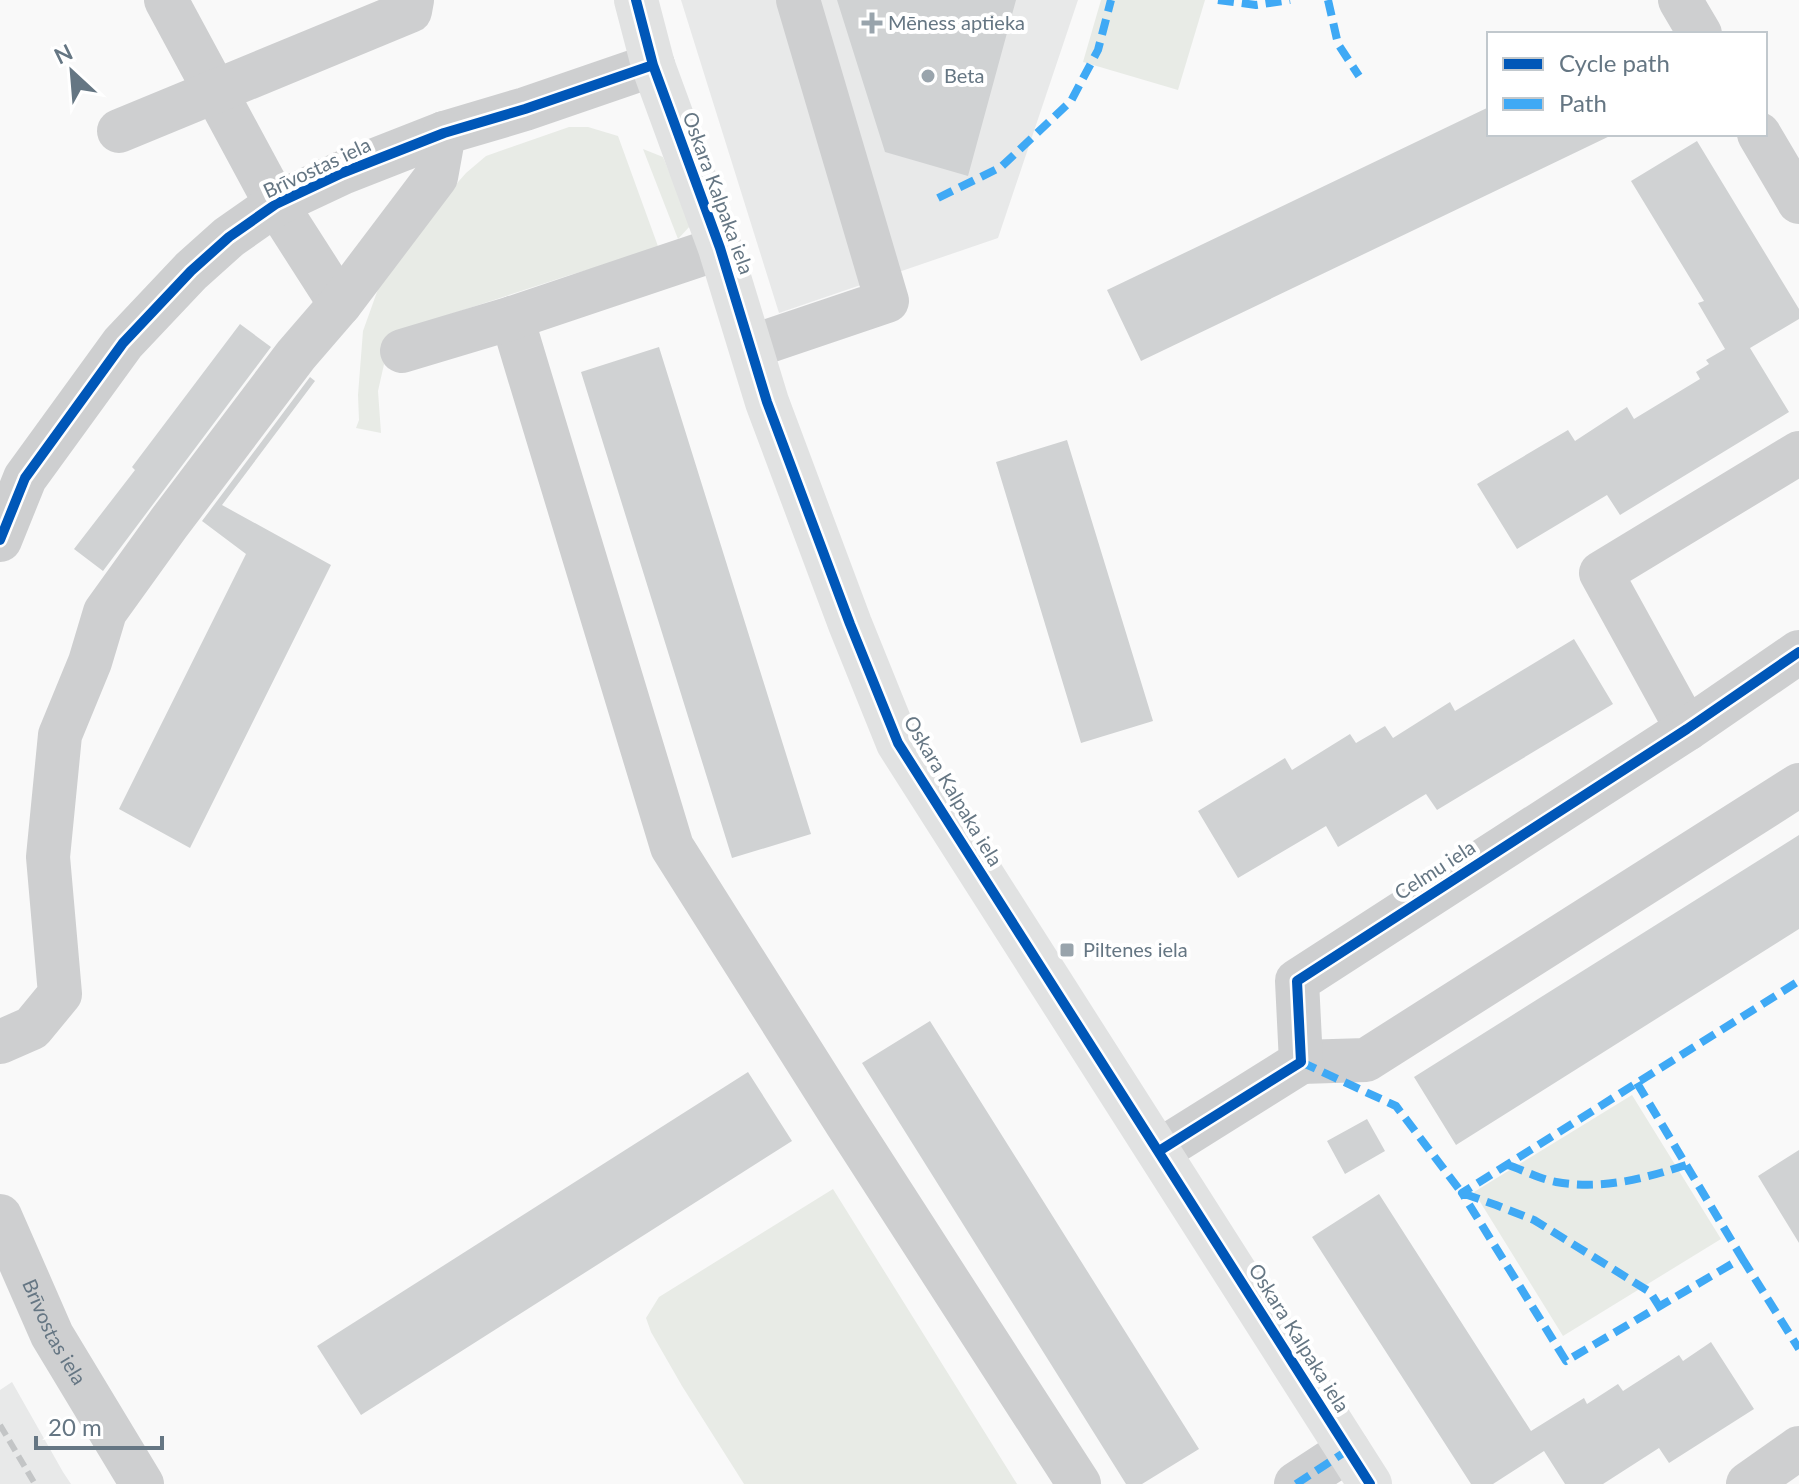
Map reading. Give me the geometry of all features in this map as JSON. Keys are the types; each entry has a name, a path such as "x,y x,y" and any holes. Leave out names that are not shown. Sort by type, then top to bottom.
{"main road":[{"name":"Oskara Kalpaka iela","path":"636,0 653,65 720,248 767,402 898,743 1359,1467"}],"street":[{"path":"166,0 276,204 340,304"},
{"path":"119,131 410,11 412,0"},
{"path":"751,347 887,301 798,0"},
{"path":"1680,0 1699,32"},
{"name":"Brīvostas iela","path":"0,540 25,478 123,343 191,271 229,237 276,204 342,173 444,133 653,65"},
{"path":"0,1042 32,1028 60,994 48,857 60,735 90,662 105,612 296,355 340,304 436,177 444,133"},
{"path":"1760,136 1799,202"},
{"path":"402,351 512,318 720,248"},
{"path":"512,318 672,847 1079,1484"},
{"path":"1687,729 1601,573 1799,453"},
{"name":"Celmu iela","path":"1301,1062 1297,981 1687,729 1799,652"},
{"path":"1159,1151 1301,1062 1366,1060 1799,785"},
{"name":"Brīvostas iela","path":"0,1216 52,1335 142,1484"},
{"path":"1748,1484 1799,1448"},
{"path":"1296,1484 1359,1467"}],"shaded area":[{"path":"681,0 1078,0 998,238 779,313"},
{"path":"1101,0 1205,0 1178,90 1083,62"},
{"path":"569,127 588,127 618,136 659,249 393,333 378,391 381,433 356,428 359,420 363,331 382,278 422,223 466,173 486,156"},
{"path":"643,149 663,157 691,225 678,239"},
{"path":"1632,1095 1721,1239 1563,1336 1474,1192"},
{"path":"833,1189 1017,1484 744,1484 682,1386 646,1318 659,1297"},
{"path":"12,1382 71,1484 0,1484 0,1390"}],"building":[{"name":"Beta","path":"837,0 1016,0 968,176 885,152"},
{"path":"1487,108 1487,136 1610,136 1141,361 1107,290"},
{"path":"1697,141 1799,309 1799,319 1750,348 1789,412 1620,515 1607,495 1517,549 1477,484 1568,430 1575,441 1627,407 1634,419 1700,379 1696,372 1709,364 1706,360 1725,349 1698,303 1704,301 1631,181"},
{"path":"240,324 271,347 103,571 74,549"},
{"path":"659,347 811,834 732,858 581,372"},
{"path":"310,377 315,381 222,505 331,565 190,848 119,809 246,554 202,521"},
{"path":"1067,440 1153,721 1081,743 996,462"},
{"path":"1574,639 1613,704 1437,810 1426,794 1338,847 1326,826 1238,878 1198,811 1285,758 1292,770 1350,734 1356,743 1385,726 1393,738 1450,702 1455,711"},
{"path":"1799,835 1799,929 1456,1145 1414,1077"},
{"path":"930,1021 1199,1449 1142,1484 1126,1484 862,1063"},
{"path":"748,1072 792,1141 361,1415 317,1346"},
{"path":"1367,1119 1385,1151 1345,1174 1327,1141"},
{"path":"1799,1150 1799,1243 1758,1176"},
{"path":"1379,1194 1531,1431 1584,1398 1587,1404 1618,1384 1623,1391 1679,1355 1683,1361 1711,1342 1754,1409 1669,1463 1659,1448 1603,1484 1565,1484 1544,1451 1493,1484 1471,1484 1312,1237"}],"railway":[{"path":"0,1425 35,1484"}],"marked path":[{"path":"938,198 1001,167 1071,101 1098,50 1111,0"},
{"path":"1218,0 1256,5 1290,0"},
{"path":"1328,0 1338,44 1359,76"},
{"path":"1637,1083 1742,1258 1566,1361 1462,1193 1799,981"},
{"path":"1301,1062 1396,1106 1462,1193 1534,1220 1650,1292 1659,1306"},
{"path":"1508,1165 1550,1181 1590,1185 1638,1179 1686,1165"},
{"path":"1742,1258 1799,1349"},
{"path":"1296,1484 1348,1450"}],"cycle path":[{"path":"636,0 653,65 720,248 767,402 898,743 1370,1484"},
{"path":"0,540 25,478 123,343 191,271 229,237 276,204 342,173 444,133 653,65"},
{"path":"1159,1151 1301,1062 1297,981 1687,729 1799,652"}],"place":[{"name":"Mēness aptieka","path":"872,23"},
{"name":"Beta","path":"928,76"},
{"name":"Piltenes iela","path":"1067,950"}]}
